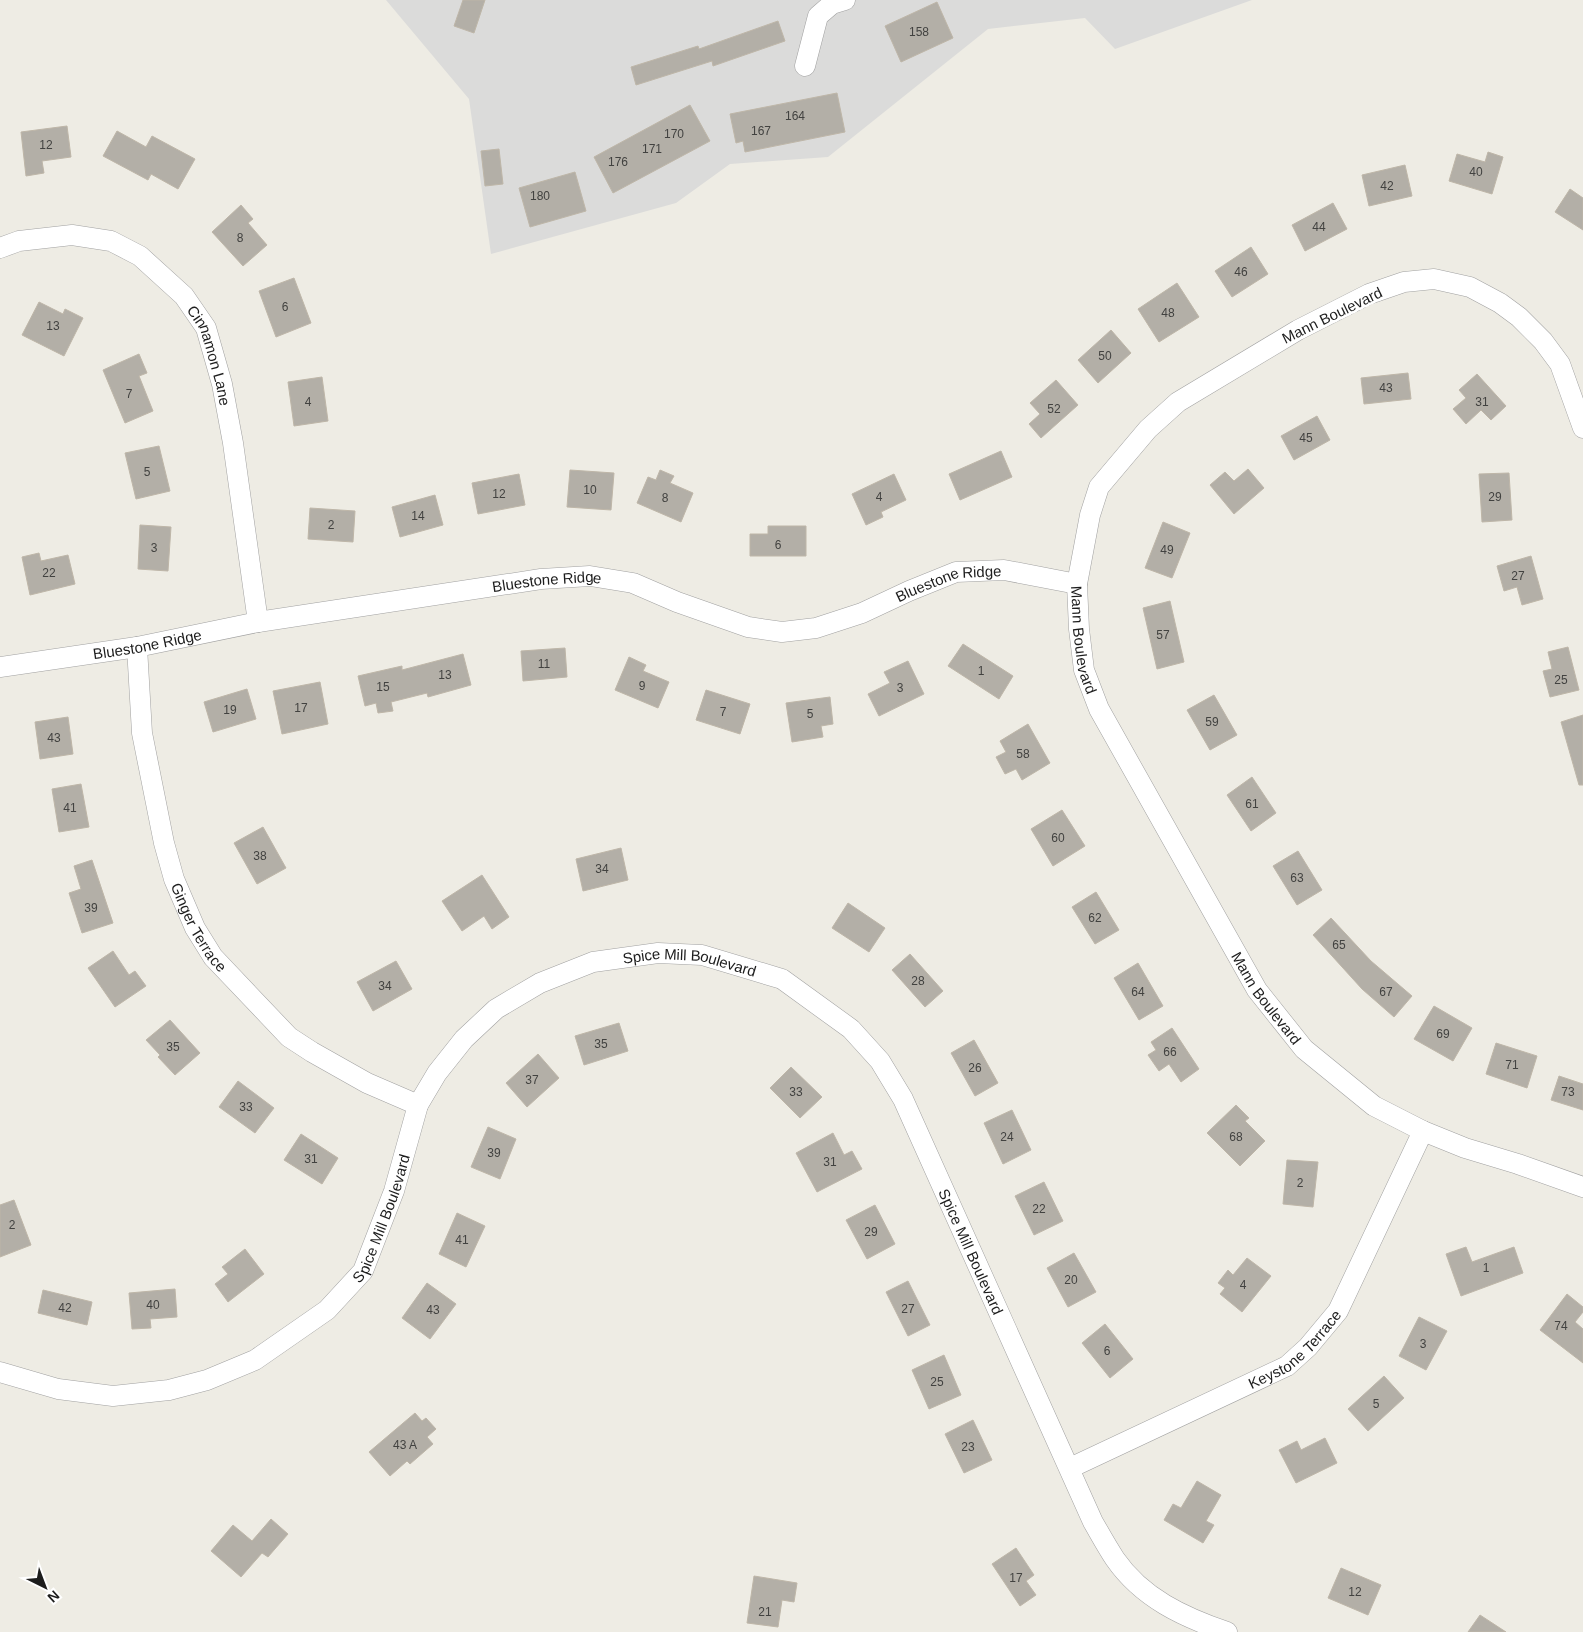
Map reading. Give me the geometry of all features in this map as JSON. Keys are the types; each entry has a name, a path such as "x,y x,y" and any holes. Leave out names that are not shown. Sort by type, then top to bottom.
{"street":[{"path":"805,66 818,16 832,4 845,0"},
{"name":"Cinnamon Lane","path":"0,248 19,241 72,235 111,241 140,256 184,296 206,328 222,384 233,443 258,622"},
{"name":"Mann Boulevard","path":"1583,428 1560,364 1543,341 1519,317 1500,303 1470,287 1434,279 1404,282 1370,294 1298,330 1178,402 1148,429 1099,487 1090,515 1077,584 1079,630 1084,670 1099,709 1257,990 1304,1049 1374,1106 1423,1132 1583,1188"},
{"name":"Bluestone Ridge","path":"0,667 137,647 258,622 541,579 590,576 633,583 677,602 748,627 782,632 816,628 862,613 908,591 956,572 1004,570 1077,584"},
{"name":"Ginger Terrace","path":"137,647 142,733 164,843 174,879 195,928 208,950 289,1037 367,1083 418,1105"},
{"name":"Spice Mill Boulevard","path":"0,1372 58,1389 113,1396 169,1390 207,1380 255,1360 327,1310 363,1271 394,1192 418,1105 437,1073 464,1039 496,1009 540,983 593,962 658,953 702,955 782,980 851,1029 880,1061 903,1098 1098,1531 1115,1559 1139,1587 1164,1605 1197,1622 1227,1632"},
{"name":"Keystone Terrace","path":"1070,1468 1286,1366 1308,1347 1338,1311 1423,1132"}],"shaded area":[{"path":"386,0 1252,0 1115,49 1085,18 988,29 828,157 730,164 676,203 491,254 469,99"}],"building":[{"path":"463,0 485,0 474,33 454,26"},
{"path":"937,2 953,38 901,62 885,26"},
{"path":"778,21 785,41 713,66 712,61 636,85 631,67 698,46 699,49"},
{"path":"837,93 845,132 745,152 743,141 736,143 730,114"},
{"path":"690,105 710,141 613,193 594,157"},
{"path":"67,126 71,157 42,161 44,173 26,176 21,132"},
{"path":"117,131 146,147 152,136 195,159 178,189 151,174 148,180 103,156"},
{"path":"499,149 503,184 485,186 481,151"},
{"path":"1488,152 1503,157 1492,194 1449,181 1457,154 1485,162"},
{"path":"1405,165 1412,196 1369,206 1362,175"},
{"path":"575,172 586,211 530,227 519,188"},
{"path":"1570,189 1583,198 1583,230 1555,212"},
{"path":"1333,203 1347,229 1305,251 1292,225"},
{"path":"241,205 253,219 248,223 267,245 243,266 212,232"},
{"path":"1251,247 1268,274 1232,297 1215,271"},
{"path":"294,278 311,323 276,337 259,291"},
{"path":"1177,283 1199,317 1159,342 1138,309"},
{"path":"39,302 63,314 65,309 83,318 64,356 22,335"},
{"path":"1111,330 1131,353 1098,383 1078,360"},
{"path":"139,354 147,373 139,376 153,411 125,423 103,370"},
{"path":"1408,373 1411,399 1364,404 1361,378"},
{"path":"1477,374 1506,406 1491,420 1481,410 1466,424 1453,409 1466,398 1459,390"},
{"path":"322,377 328,421 294,426 288,382"},
{"path":"1056,380 1078,405 1041,438 1029,424 1040,414 1030,403"},
{"path":"1317,416 1330,440 1294,460 1281,436"},
{"path":"159,446 170,491 136,499 125,453"},
{"path":"1001,451 1012,477 960,500 949,474"},
{"path":"1248,469 1264,488 1234,514 1210,485 1225,472 1234,481"},
{"path":"570,470 614,473 611,510 567,507"},
{"path":"660,470 674,476 670,483 693,493 681,522 637,503 648,477 656,480"},
{"path":"1509,473 1512,520 1482,522 1479,474"},
{"path":"519,474 525,505 478,514 472,483"},
{"path":"894,474 906,500 881,512 883,517 866,525 852,494"},
{"path":"435,495 443,525 400,537 392,507"},
{"path":"310,508 355,511 353,542 308,539"},
{"path":"1163,522 1190,533 1172,578 1145,568"},
{"path":"140,525 171,527 168,571 138,569"},
{"path":"768,526 806,526 806,556 750,556 750,534 768,534"},
{"path":"39,553 41,561 68,555 75,584 30,595 22,557"},
{"path":"1531,556 1543,599 1522,605 1517,587 1504,591 1497,566"},
{"path":"1170,601 1184,662 1157,669 1143,608"},
{"path":"963,644 1013,676 999,699 948,666"},
{"path":"1568,647 1579,690 1550,697 1543,671 1552,669 1548,652"},
{"path":"565,648 567,677 523,681 521,651"},
{"path":"463,654 471,685 428,697 427,693 391,702 393,711 378,713 376,703 365,706 358,676 402,666 402,670"},
{"path":"629,657 646,665 643,671 669,682 658,708 615,690"},
{"path":"908,661 924,694 879,716 868,694 890,683 884,672"},
{"path":"320,682 328,724 282,734 273,691"},
{"path":"247,689 256,719 213,732 204,702"},
{"path":"706,690 750,704 740,734 696,720"},
{"path":"1214,695 1237,735 1210,750 1187,710"},
{"path":"830,697 833,724 821,726 823,737 792,742 786,703"},
{"path":"1583,715 1583,785 1579,785 1561,722"},
{"path":"68,717 73,754 40,759 35,722"},
{"path":"1028,724 1050,763 1022,780 1016,769 1005,774 996,757 1006,752 1000,741"},
{"path":"1252,777 1276,813 1251,831 1227,795"},
{"path":"81,784 89,827 59,832 52,789"},
{"path":"1062,810 1085,846 1053,866 1031,829"},
{"path":"263,827 286,868 257,884 234,843"},
{"path":"621,848 628,880 583,891 576,859"},
{"path":"1298,851 1322,890 1297,905 1273,866"},
{"path":"92,860 113,923 82,933 69,893 81,889 74,866"},
{"path":"482,875 509,917 492,929 484,916 462,931 442,901"},
{"path":"1096,892 1119,930 1095,944 1072,907"},
{"path":"848,903 885,928 869,952 832,928"},
{"path":"1331,918 1371,961 1412,996 1394,1017 1362,989 1313,935"},
{"path":"113,951 129,975 135,971 146,986 115,1007 88,968"},
{"path":"910,954 943,991 925,1007 892,970"},
{"path":"396,961 412,989 373,1011 357,982"},
{"path":"1138,963 1163,1006 1139,1020 1114,978"},
{"path":"1434,1006 1472,1028 1453,1061 1414,1039"},
{"path":"170,1020 200,1053 175,1075 158,1057 160,1055 146,1040"},
{"path":"619,1023 628,1051 584,1065 575,1036"},
{"path":"1172,1028 1199,1069 1181,1082 1169,1064 1159,1071 1148,1055 1156,1050 1151,1042"},
{"path":"974,1040 998,1083 975,1096 951,1053"},
{"path":"1496,1043 1537,1056 1527,1088 1486,1074"},
{"path":"538,1054 559,1078 527,1107 506,1083"},
{"path":"791,1067 822,1097 800,1118 770,1088"},
{"path":"1559,1076 1583,1084 1583,1110 1551,1100"},
{"path":"238,1081 274,1108 255,1133 219,1107"},
{"path":"1236,1105 1249,1118 1245,1121 1265,1141 1240,1166 1207,1133"},
{"path":"1012,1110 1031,1150 1003,1164 984,1123"},
{"path":"488,1127 516,1139 500,1179 471,1167"},
{"path":"833,1133 844,1155 852,1151 862,1169 817,1192 796,1153"},
{"path":"301,1134 338,1158 322,1184 284,1160"},
{"path":"1287,1160 1318,1162 1313,1207 1283,1204"},
{"path":"1044,1182 1063,1221 1034,1235 1015,1196"},
{"path":"14,1200 31,1245 0,1257 0,1205"},
{"path":"875,1205 895,1244 867,1259 846,1220"},
{"path":"457,1213 485,1226 466,1267 439,1254"},
{"path":"1466,1247 1472,1262 1514,1247 1523,1273 1461,1296 1446,1254"},
{"path":"245,1249 264,1274 228,1302 215,1284 228,1274 222,1267"},
{"path":"1074,1253 1096,1292 1068,1307 1047,1268"},
{"path":"1247,1258 1271,1276 1242,1312 1220,1294 1225,1288 1218,1283 1228,1270 1233,1275"},
{"path":"908,1281 930,1325 908,1336 886,1292"},
{"path":"427,1283 456,1304 430,1339 402,1318"},
{"path":"175,1289 177,1317 150,1319 151,1328 132,1329 129,1293"},
{"path":"43,1290 92,1302 87,1325 38,1313"},
{"path":"1567,1294 1583,1307 1583,1312 1575,1322 1583,1329 1583,1363 1540,1330"},
{"path":"1419,1317 1447,1331 1426,1370 1399,1356"},
{"path":"1105,1324 1133,1359 1110,1378 1082,1343"},
{"path":"944,1355 961,1395 929,1409 912,1370"},
{"path":"1384,1376 1404,1398 1368,1431 1348,1409"},
{"path":"415,1413 422,1421 426,1418 436,1429 427,1437 433,1444 410,1464 407,1461 390,1476 369,1452"},
{"path":"973,1420 992,1460 964,1473 945,1434"},
{"path":"1325,1438 1337,1463 1296,1483 1279,1450 1297,1441 1301,1450"},
{"path":"1197,1481 1221,1495 1206,1521 1214,1525 1203,1543 1164,1520 1173,1504 1181,1508"},
{"path":"271,1519 288,1534 268,1557 262,1553 241,1577 211,1551 233,1525 252,1541"},
{"path":"1016,1548 1034,1575 1026,1581 1036,1595 1020,1606 992,1564"},
{"path":"1341,1568 1381,1585 1368,1615 1328,1598"},
{"path":"754,1576 797,1583 794,1602 782,1600 778,1627 747,1623"},
{"path":"1480,1615 1506,1632 1468,1632"}]}
